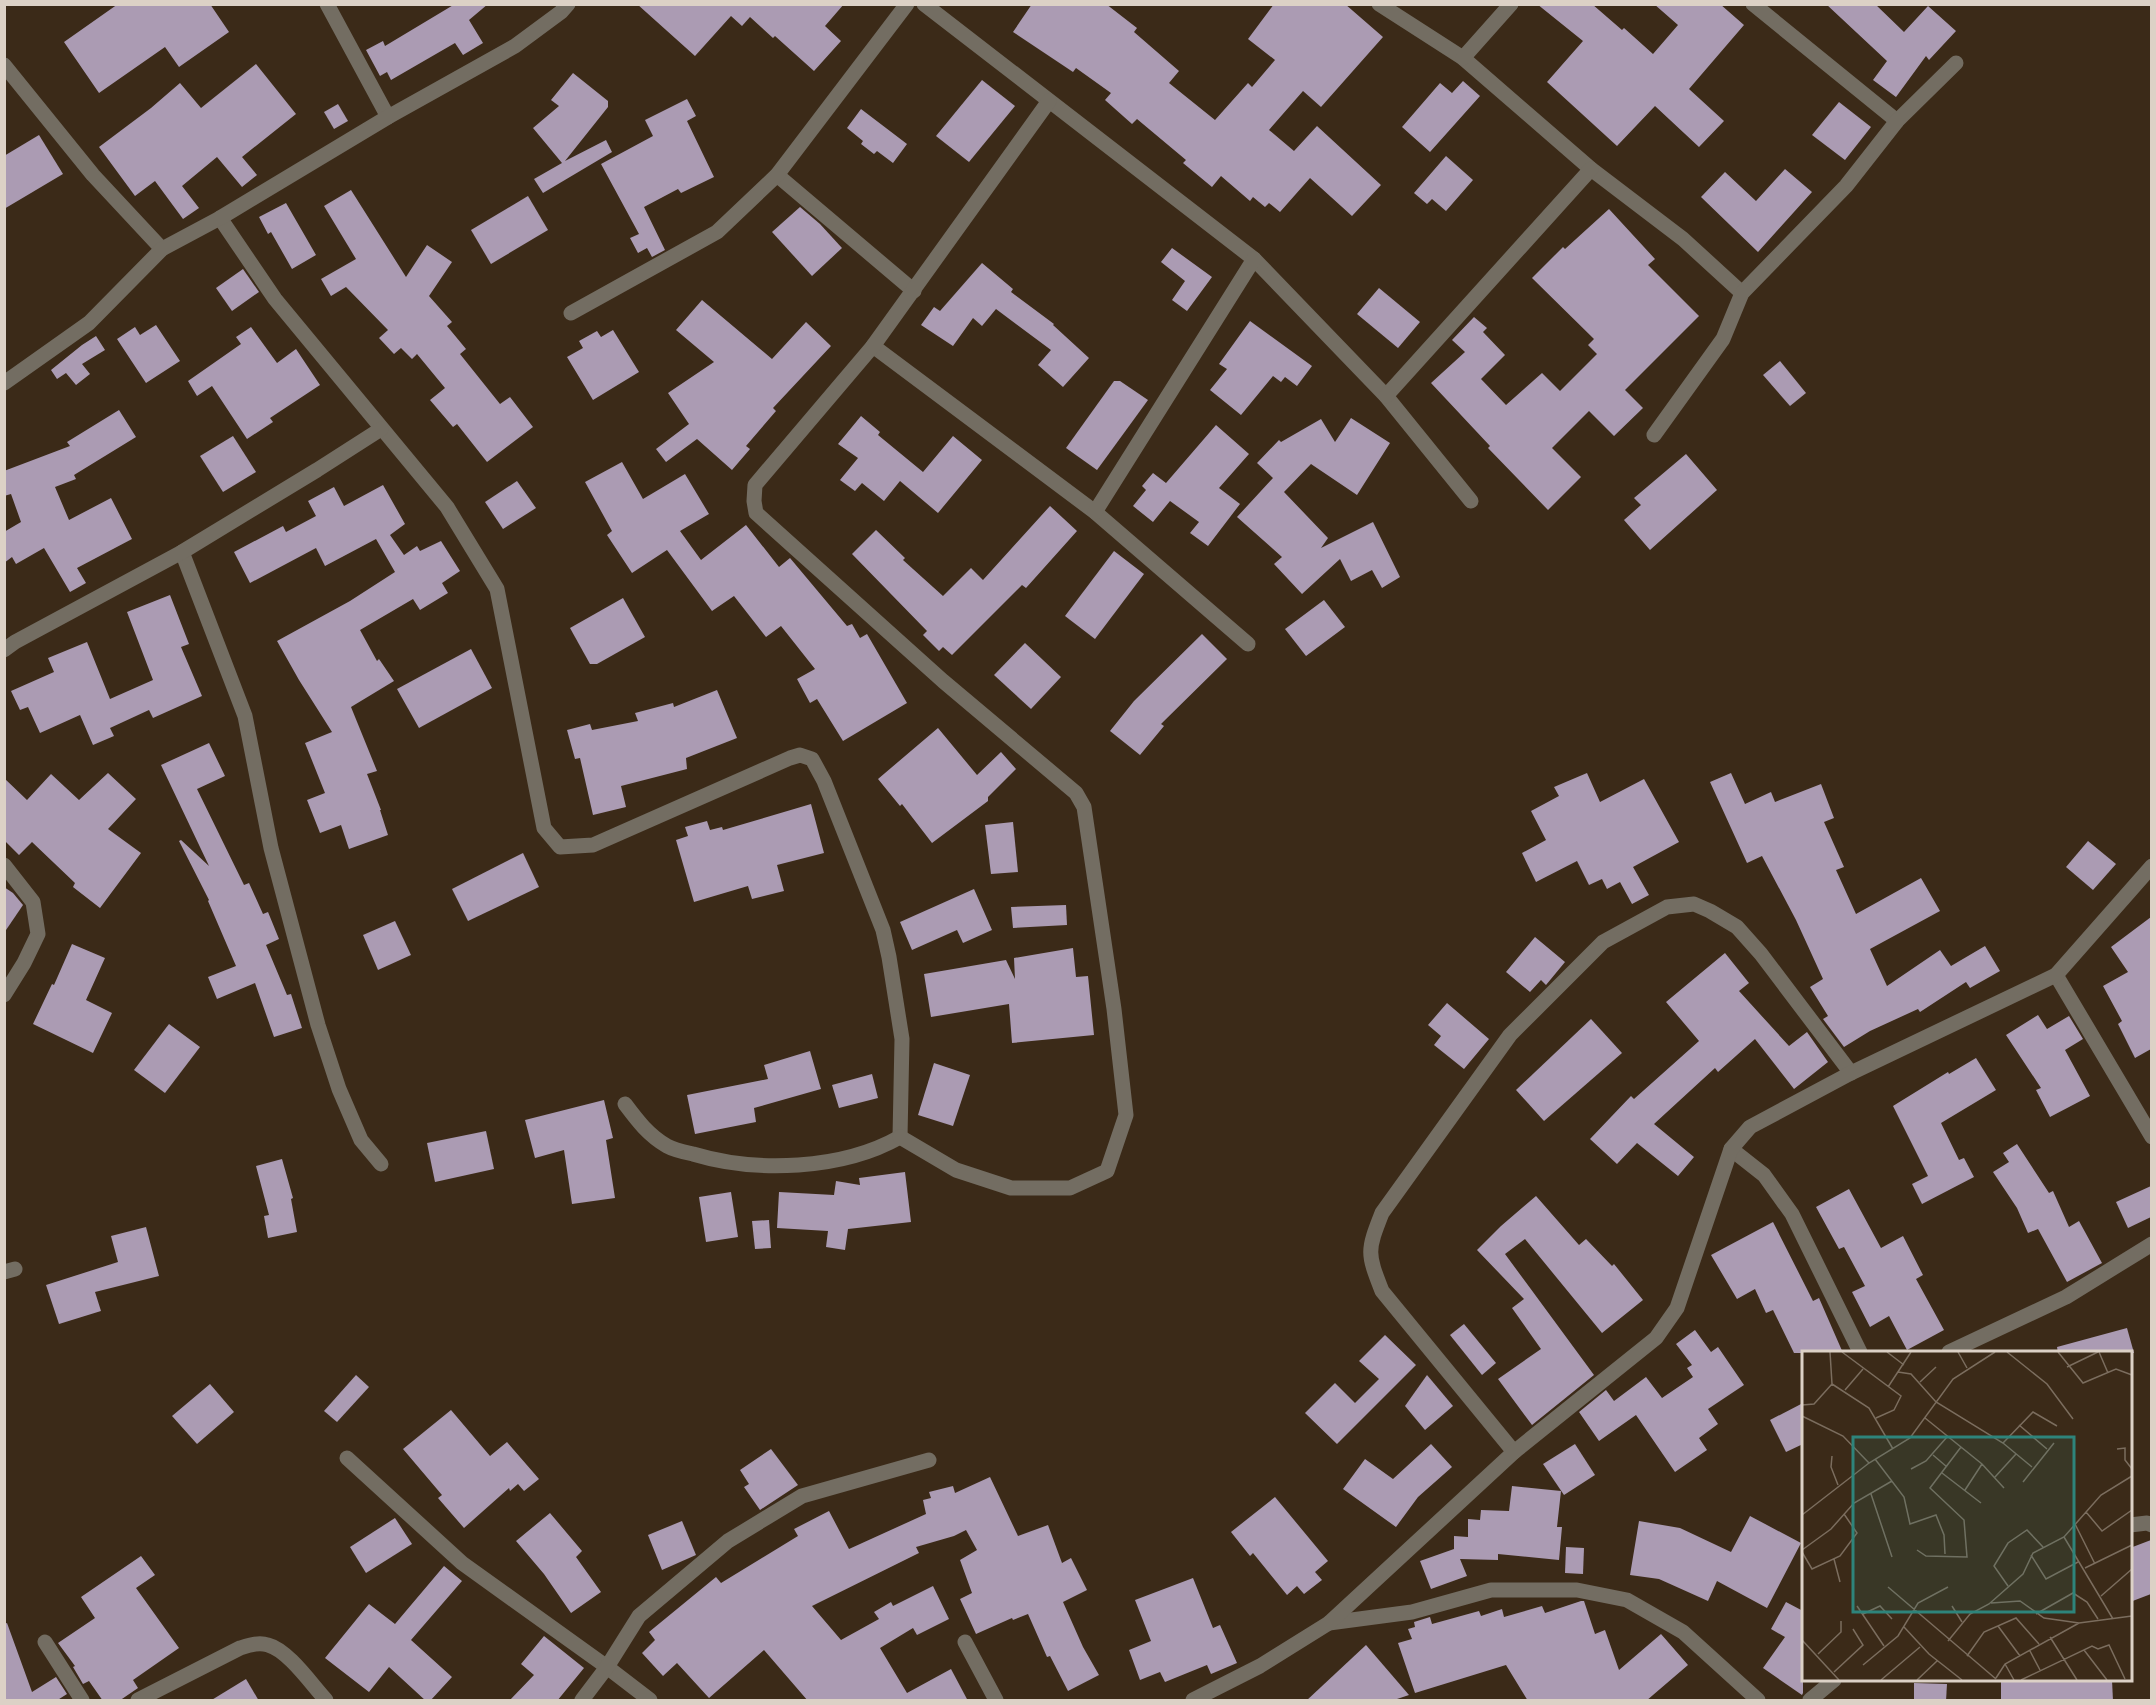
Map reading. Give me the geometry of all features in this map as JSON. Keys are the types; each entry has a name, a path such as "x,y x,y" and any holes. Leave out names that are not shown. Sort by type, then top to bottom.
{"street":[{"path":"327,4 388,117"},
{"path":"4,382 89,323 162,249 220,218 388,117 515,46 561,12 568,4"},
{"path":"571,313 717,232 777,175 907,4"},
{"path":"924,4 1254,259 1386,396 1471,501"},
{"path":"1379,4 1463,58 1591,169 1683,239 1742,293"},
{"path":"1463,58 1511,4"},
{"path":"1753,4 1897,121"},
{"path":"1654,435 1724,339 1742,293 1846,186 1897,121 1956,63"},
{"path":"4,65 93,175 162,249"},
{"path":"900,1137 956,1170 1011,1188 1070,1188 1107,1171 1126,1114 1114,1009 1084,807 1076,793 943,681 756,513 753,501 755,485 873,346 1049,101"},
{"path":"1386,396 1591,169"},
{"path":"777,175 914,291"},
{"path":"220,218 275,298 447,507 497,589 544,828 560,847 593,845 790,758 800,755 812,759 824,781 882,930 889,957 902,1039 900,1137"},
{"path":"1095,512 1254,259"},
{"path":"873,346 1095,512 1248,644"},
{"path":"4,650 182,552 381,429"},
{"path":"182,552 245,716 271,848 318,1025 360,1140 381,1164"},
{"path":"4,865 33,902 38,934 24,963 4,995"},
{"path":"1193,1701 1260,1666 1329,1623 1514,1452 1656,1338 1677,1308 1731,1149 1750,1127 1851,1073 2056,975 2151,866"},
{"path":"1514,1452 1382,1291 1370,1260 1372,1240 1382,1213 1510,1035 1603,942 1667,907 1694,904 1737,927 1761,954 1851,1073"},
{"path":"2056,975 2151,1137"},
{"path":"625,1104 645,1131 668,1147 717,1161 761,1165 813,1164 844,1159 880,1148 900,1137"},
{"path":"1731,1149 1764,1174 1792,1214 1859,1351"},
{"path":"1953,1351 2066,1297 2151,1244"},
{"path":"347,1458 462,1563 607,1667 650,1701"},
{"path":"582,1701 607,1667 639,1616 728,1541 802,1496 929,1460"},
{"path":"2132,1525 2147,1523 2151,1525"},
{"path":"1329,1623 1412,1612 1491,1590 1577,1590 1627,1600 1683,1632 1758,1701"},
{"path":"45,1641 82,1701"},
{"path":"965,1642 996,1701"},
{"path":"138,1701 240,1648 258,1644 270,1645 282,1652 326,1701"},
{"path":"1810,1701 1833,1681"}],"building":[{"path":"118,4 210,4 229,32 179,67 165,47 99,93 64,42"},
{"path":"455,4 488,4 469,20 483,43 463,55 455,43 391,80 387,72 380,76 366,50 383,41 385,46"},
{"path":"637,4 844,4 825,26 841,41 814,71 750,17 742,26 731,16 695,56"},
{"path":"1032,4 1106,4 1137,28 1134,32 1179,71 1169,83 1215,120 1248,83 1252,87 1275,60 1248,39 1274,4 1345,4 1383,37 1321,107 1303,91 1269,130 1294,151 1317,126 1381,185 1352,216 1310,178 1280,212 1269,203 1265,207 1253,197 1250,201 1221,176 1212,187 1183,163 1186,160 1137,119 1132,124 1105,100 1111,93 1076,68 1073,72 1013,32"},
{"path":"1537,4 1592,4 1653,54 1678,25 1654,4 1720,4 1744,25 1689,89 1724,121 1699,147 1655,106 1617,146 1547,82 1583,41"},
{"path":"1826,4 1875,4 1904,32 1928,6 1956,31 1929,60 1926,56 1896,97 1873,80 1887,61"},
{"path":"256,64 296,114 242,157 257,175 242,187 217,157 182,186 199,208 183,219 155,181 135,196 99,147 180,83 201,108"},
{"path":"573,73 608,101 608,107 565,161 606,140 612,152 543,193 534,179 562,163 533,128 559,106 551,100"},
{"path":"982,80 1015,106 969,162 936,136"},
{"path":"1463,81 1480,96 1430,152 1402,127 1440,83 1452,93"},
{"path":"687,99 696,116 687,121 714,177 681,193 678,189 644,207 665,250 652,257 647,248 638,253 630,238 639,234 601,164 653,136 645,120"},
{"path":"1839,102 1871,127 1845,160 1812,135"},
{"path":"338,104 348,121 334,129 324,112"},
{"path":"861,109 907,144 893,163 877,151 874,154 861,144 863,141 847,128"},
{"path":"39,135 63,174 4,209 4,156"},
{"path":"1446,156 1473,180 1446,211 1432,199 1427,204 1414,193"},
{"path":"1785,169 1812,192 1758,252 1701,197 1725,172 1756,201"},
{"path":"351,190 406,277 427,245 452,262 429,296 452,322 447,326 466,349 460,354 500,404 510,397 533,427 487,462 457,424 453,427 430,400 445,388 417,354 412,359 401,348 394,354 379,338 388,330 346,287 331,296 321,279 356,259 324,206"},
{"path":"528,196 548,230 491,264 471,230"},
{"path":"286,203 316,255 292,269 271,232 268,234 259,217"},
{"path":"800,207 820,224 842,248 812,276 772,232"},
{"path":"1609,209 1655,259 1648,265 1699,316 1625,390 1643,408 1614,436 1589,411 1552,448 1581,477 1548,510 1488,448 1490,446 1431,383 1465,352 1452,340 1474,317 1487,328 1483,332 1505,355 1481,379 1506,405 1542,373 1560,391 1597,354 1588,345 1594,339 1532,278 1563,247 1565,249"},
{"path":"1172,248 1212,277 1187,311 1172,300 1185,281 1161,262"},
{"path":"982,263 1013,289 1011,292 1054,324 1089,358 1063,387 1038,365 1051,350 996,309 982,326 973,318 953,346 921,325 934,307 940,311"},
{"path":"243,269 259,292 232,311 216,288"},
{"path":"1379,288 1420,322 1398,348 1357,314"},
{"path":"702,300 772,359 806,322 831,346 773,408 776,411 746,446 750,449 732,470 697,439 666,462 656,449 689,424 668,393 714,362 676,330"},
{"path":"1250,321 1312,366 1297,386 1285,377 1281,382 1273,376 1241,415 1210,390 1227,369 1219,364"},
{"path":"156,325 180,361 146,383 117,339 135,327 140,335"},
{"path":"251,327 277,363 296,349 320,385 270,418 273,422 247,439 212,386 197,396 188,381 241,344 236,337"},
{"path":"613,330 639,372 593,400 567,357 583,348 579,341 597,331 601,337"},
{"path":"96,336 105,350 82,364 90,374 76,385 66,373 57,379 51,370"},
{"path":"1780,361 1806,393 1790,406 1763,375"},
{"path":"1114,381 1120,381 1148,400 1097,470 1066,448"},
{"path":"119,410 136,437 74,475 76,479 55,487 69,520 111,498 132,539 77,568 86,583 70,592 44,548 16,564 12,557 4,563 4,532 21,522 11,494 4,496 4,471 70,446 67,442"},
{"path":"861,416 880,432 878,435 923,472 953,436 982,460 938,513 900,481 884,501 862,483 855,491 840,480 858,458 838,444"},
{"path":"1351,418 1390,443 1357,495 1311,464 1284,492 1328,538 1321,548 1373,522 1400,577 1382,588 1372,570 1351,581 1340,559 1302,594 1274,564 1282,557 1237,517 1273,478 1257,463 1279,440 1281,442 1321,419 1335,442"},
{"path":"1216,425 1249,454 1219,488 1240,504 1208,546 1190,533 1199,522 1170,501 1153,522 1133,506 1146,490 1142,486 1153,473 1166,483"},
{"path":"233,436 256,472 223,492 200,456"},
{"path":"1686,454 1717,490 1650,550 1624,520 1641,505 1634,498"},
{"path":"622,462 643,499 685,474 709,514 680,531 701,560 746,525 779,567 790,558 847,626 852,624 860,638 867,634 907,703 843,741 817,699 810,703 797,679 815,669 781,626 766,637 734,596 712,611 667,550 632,573 607,535 612,531 585,482"},
{"path":"517,481 536,508 503,529 485,502"},
{"path":"383,485 405,524 390,535 404,555 417,546 420,551 441,541 460,571 442,583 448,593 420,610 413,599 360,630 377,661 379,659 394,681 351,707 377,771 367,774 388,835 349,849 341,825 320,833 307,800 325,793 305,743 332,732 277,641 350,601 395,572 376,539 325,566 316,548 250,583 234,552 283,526 286,532 316,516 308,501 334,487 344,506"},
{"path":"1050,506 1077,531 1026,588 1022,585 952,655 943,647 939,651 923,635 927,631 852,554 876,530 905,558 903,560 943,596 971,568 983,580"},
{"path":"1114,551 1144,574 1095,639 1065,616"},
{"path":"170,595 189,644 181,647 202,696 153,718 149,710 110,728 114,736 93,745 80,715 40,733 28,707 20,710 11,691 54,672 48,658 87,642 110,699 153,680 127,612"},
{"path":"623,598 645,637 597,664 590,664 570,628"},
{"path":"1324,600 1345,627 1306,656 1285,629"},
{"path":"1202,634 1227,659 1161,724 1164,726 1140,755 1110,731 1134,701"},
{"path":"1025,643 1061,677 1031,709 994,675"},
{"path":"471,649 492,688 419,728 397,689"},
{"path":"717,690 737,738 686,758 687,769 621,786 626,807 593,815 580,758 575,759 567,730 590,724 592,730 638,721 635,713 673,703 674,707"},
{"path":"938,728 977,775 1001,752 1016,769 988,797 988,801 932,843 902,804 900,806 878,779"},
{"path":"209,743 225,776 197,789 244,885 249,883 263,914 268,912 279,939 266,945 287,995 291,994 302,1028 274,1037 255,983 217,999 208,977 236,966 209,900 179,841 181,840 209,866 161,765"},
{"path":"108,773 136,799 108,829 141,853 100,908 73,887 75,883 32,842 19,855 4,840 4,778 27,800 51,774 79,800"},
{"path":"1587,773 1600,802 1644,779 1679,842 1633,867 1649,895 1632,904 1620,882 1607,889 1602,879 1589,885 1577,861 1536,882 1522,853 1546,840 1531,811 1559,796 1554,787"},
{"path":"1731,773 1745,804 1771,792 1775,802 1821,784 1834,818 1824,822 1844,867 1836,870 1856,914 1921,878 1940,911 1870,949 1887,986 1940,950 1951,966 1985,946 2000,971 1970,988 1966,982 1920,1012 1918,1009 1870,1031 1844,1047 1823,1019 1828,1016 1810,987 1823,979 1796,920 1762,856 1747,863 1710,782"},
{"path":"811,804 824,853 777,865 784,891 752,899 748,886 694,902 676,840 688,836 685,827 707,821 710,830 722,827 723,830"},
{"path":"1013,822 1018,872 991,874 985,825"},
{"path":"2088,841 2116,864 2093,890 2066,867"},
{"path":"523,853 539,887 468,921 452,889"},
{"path":"4,887 13,893 23,905 4,933"},
{"path":"974,889 992,930 963,943 957,930 912,950 900,922"},
{"path":"1066,905 1067,925 1013,928 1011,907"},
{"path":"2151,917 2151,1049 2135,1058 2118,1024 2122,1021 2103,986 2128,972 2111,947"},
{"path":"395,921 411,955 378,970 363,935"},
{"path":"1535,937 1565,962 1546,985 1541,980 1530,992 1506,972"},
{"path":"72,944 105,958 86,1000 112,1013 93,1053 33,1024"},
{"path":"1073,948 1076,977 1088,976 1094,1035 1012,1043 1009,1004 931,1017 924,974 1006,960 1015,979 1014,958"},
{"path":"1725,953 1749,983 1739,991 1789,1046 1807,1032 1828,1062 1794,1089 1755,1039 1718,1072 1715,1068 1654,1124 1694,1157 1678,1176 1637,1143 1617,1164 1590,1139 1631,1096 1634,1099 1699,1041 1666,1002"},
{"path":"1447,1003 1489,1039 1464,1069 1434,1045 1441,1036 1428,1025"},
{"path":"2038,1015 2047,1029 2069,1016 2083,1039 2065,1050 2090,1096 2050,1117 2036,1090 2041,1088 2006,1035"},
{"path":"1591,1019 1622,1053 1544,1121 1516,1090"},
{"path":"169,1024 200,1047 165,1093 134,1070"},
{"path":"810,1051 821,1089 754,1108 756,1122 695,1134 687,1095 768,1079 764,1065"},
{"path":"1976,1058 1996,1090 1941,1123 1959,1160 1964,1158 1974,1177 1922,1204 1912,1184 1928,1176 1893,1106 1948,1072 1949,1074"},
{"path":"934,1063 970,1075 953,1126 918,1115"},
{"path":"872,1074 878,1098 839,1108 832,1085"},
{"path":"604,1100 613,1138 606,1140 615,1198 572,1204 564,1150 535,1158 525,1120"},
{"path":"486,1131 494,1169 435,1182 427,1143"},
{"path":"2017,1144 2049,1193 2053,1191 2069,1227 2079,1221 2102,1263 2067,1282 2038,1229 2028,1233 2017,1208 1993,1172 2009,1162 2003,1153"},
{"path":"282,1159 293,1198 291,1199 297,1232 268,1238 264,1216 269,1215 256,1166"},
{"path":"905,1172 911,1222 848,1229 845,1250 826,1247 828,1231 777,1228 779,1192 834,1195 836,1181 860,1185 859,1178"},
{"path":"2151,1186 2151,1217 2128,1228 2116,1202"},
{"path":"1849,1189 1881,1248 1903,1236 1923,1275 1916,1279 1944,1330 1907,1350 1889,1316 1870,1327 1852,1292 1865,1286 1844,1247 1839,1249 1816,1207"},
{"path":"731,1192 738,1237 706,1242 699,1197"},
{"path":"1536,1196 1579,1245 1586,1239 1612,1266 1614,1264 1643,1300 1602,1333 1525,1239 1505,1254 1594,1375 1532,1425 1498,1379 1541,1349 1512,1308 1524,1299 1477,1250"},
{"path":"769,1220 771,1248 755,1249 752,1221"},
{"path":"1773,1222 1813,1301 1819,1298 1842,1351 1794,1353 1773,1310 1766,1313 1755,1289 1737,1299 1711,1255"},
{"path":"146,1227 159,1276 95,1292 101,1311 59,1324 46,1285 118,1262 111,1236"},
{"path":"1464,1324 1496,1363 1482,1375 1450,1335"},
{"path":"2127,1328 2134,1353 2132,1351 2058,1351 2057,1347"},
{"path":"1695,1330 1711,1352 1718,1347 1744,1385 1708,1409 1718,1424 1699,1438 1707,1450 1675,1472 1636,1415 1599,1441 1579,1412 1606,1390 1614,1401 1646,1377 1662,1398 1693,1377 1687,1368 1692,1365 1676,1344"},
{"path":"1385,1335 1416,1365 1337,1444 1305,1413 1335,1383 1355,1403 1379,1379 1359,1361"},
{"path":"356,1375 369,1387 337,1422 324,1411"},
{"path":"1427,1375 1453,1406 1425,1430 1405,1406"},
{"path":"210,1384 234,1412 197,1444 172,1416"},
{"path":"1802,1404 1802,1444 1786,1452 1770,1420"},
{"path":"451,1410 490,1456 507,1442 539,1479 524,1491 518,1484 510,1491 509,1488 464,1528 438,1498 442,1495 403,1449"},
{"path":"1431,1444 1452,1467 1418,1497 1396,1527 1343,1489 1365,1459 1393,1479"},
{"path":"1575,1444 1595,1475 1564,1495 1543,1464"},
{"path":"771,1449 798,1485 760,1510 744,1487 749,1484 740,1470"},
{"path":"990,1477 1018,1536 1048,1525 1062,1563 1071,1558 1087,1590 1063,1602 1083,1647 1099,1675 1068,1691 1050,1656 1047,1657 1028,1614 1013,1620 1012,1618 976,1634 960,1599 972,1593 960,1560 977,1550 966,1530 954,1536 916,1547 919,1553 812,1606 841,1640 879,1619 874,1612 891,1602 893,1606 933,1586 949,1619 917,1635 913,1628 880,1648 907,1693 951,1669 968,1701 808,1701 764,1650 709,1698 677,1663 663,1676 642,1653 655,1640 649,1632 716,1577 721,1583 798,1536 794,1529 829,1511 849,1549 926,1514 923,1500 931,1498 929,1492 953,1486 955,1493"},
{"path":"1512,1486 1561,1491 1557,1527 1562,1527 1559,1560 1498,1554 1498,1560 1460,1559 1467,1576 1431,1589 1420,1561 1454,1549 1454,1536 1468,1537 1468,1519 1480,1520 1481,1510 1509,1511"},
{"path":"1275,1497 1328,1561 1315,1572 1322,1580 1304,1594 1297,1586 1287,1595 1253,1553 1250,1556 1231,1532"},
{"path":"550,1513 582,1551 576,1557 601,1592 571,1613 544,1574 516,1541"},
{"path":"1750,1516 1801,1543 1767,1608 1717,1581 1708,1601 1659,1579 1630,1575 1639,1521 1680,1528 1731,1552"},
{"path":"395,1518 412,1544 366,1573 350,1547"},
{"path":"682,1521 696,1555 662,1570 648,1535"},
{"path":"2151,1540 2151,1594 2132,1601 2132,1547"},
{"path":"1566,1547 1584,1548 1583,1574 1565,1573"},
{"path":"141,1556 155,1575 136,1588 179,1648 133,1680 138,1688 119,1701 103,1701 89,1681 83,1684 73,1667 75,1666 58,1643 95,1618 81,1597"},
{"path":"444,1566 462,1581 411,1640 452,1677 430,1701 426,1701 389,1667 369,1692 325,1658 369,1604 395,1624"},
{"path":"1193,1578 1213,1628 1220,1625 1237,1663 1211,1674 1207,1665 1165,1682 1160,1672 1140,1680 1129,1650 1151,1641 1135,1600"},
{"path":"1584,1601 1595,1634 1605,1630 1619,1670 1661,1634 1688,1665 1646,1701 1528,1701 1506,1665 1415,1693 1398,1643 1412,1639 1408,1629 1415,1627 1414,1622 1430,1617 1432,1624 1479,1611 1481,1616 1502,1609 1504,1617 1542,1606 1545,1613"},
{"path":"1786,1602 1802,1610 1802,1695 1763,1668 1785,1637 1771,1629"},
{"path":"7,1623 32,1692 56,1677 67,1694 56,1701 4,1701 4,1624"},
{"path":"544,1636 584,1668 557,1701 509,1701 534,1675 521,1664"},
{"path":"1366,1645 1409,1695 1391,1701 1306,1701"},
{"path":"246,1679 259,1701 210,1701"},
{"path":"2001,1681 2112,1681 2113,1701 2001,1701"},
{"path":"1914,1683 1947,1684 1946,1701 1914,1701"}]}
